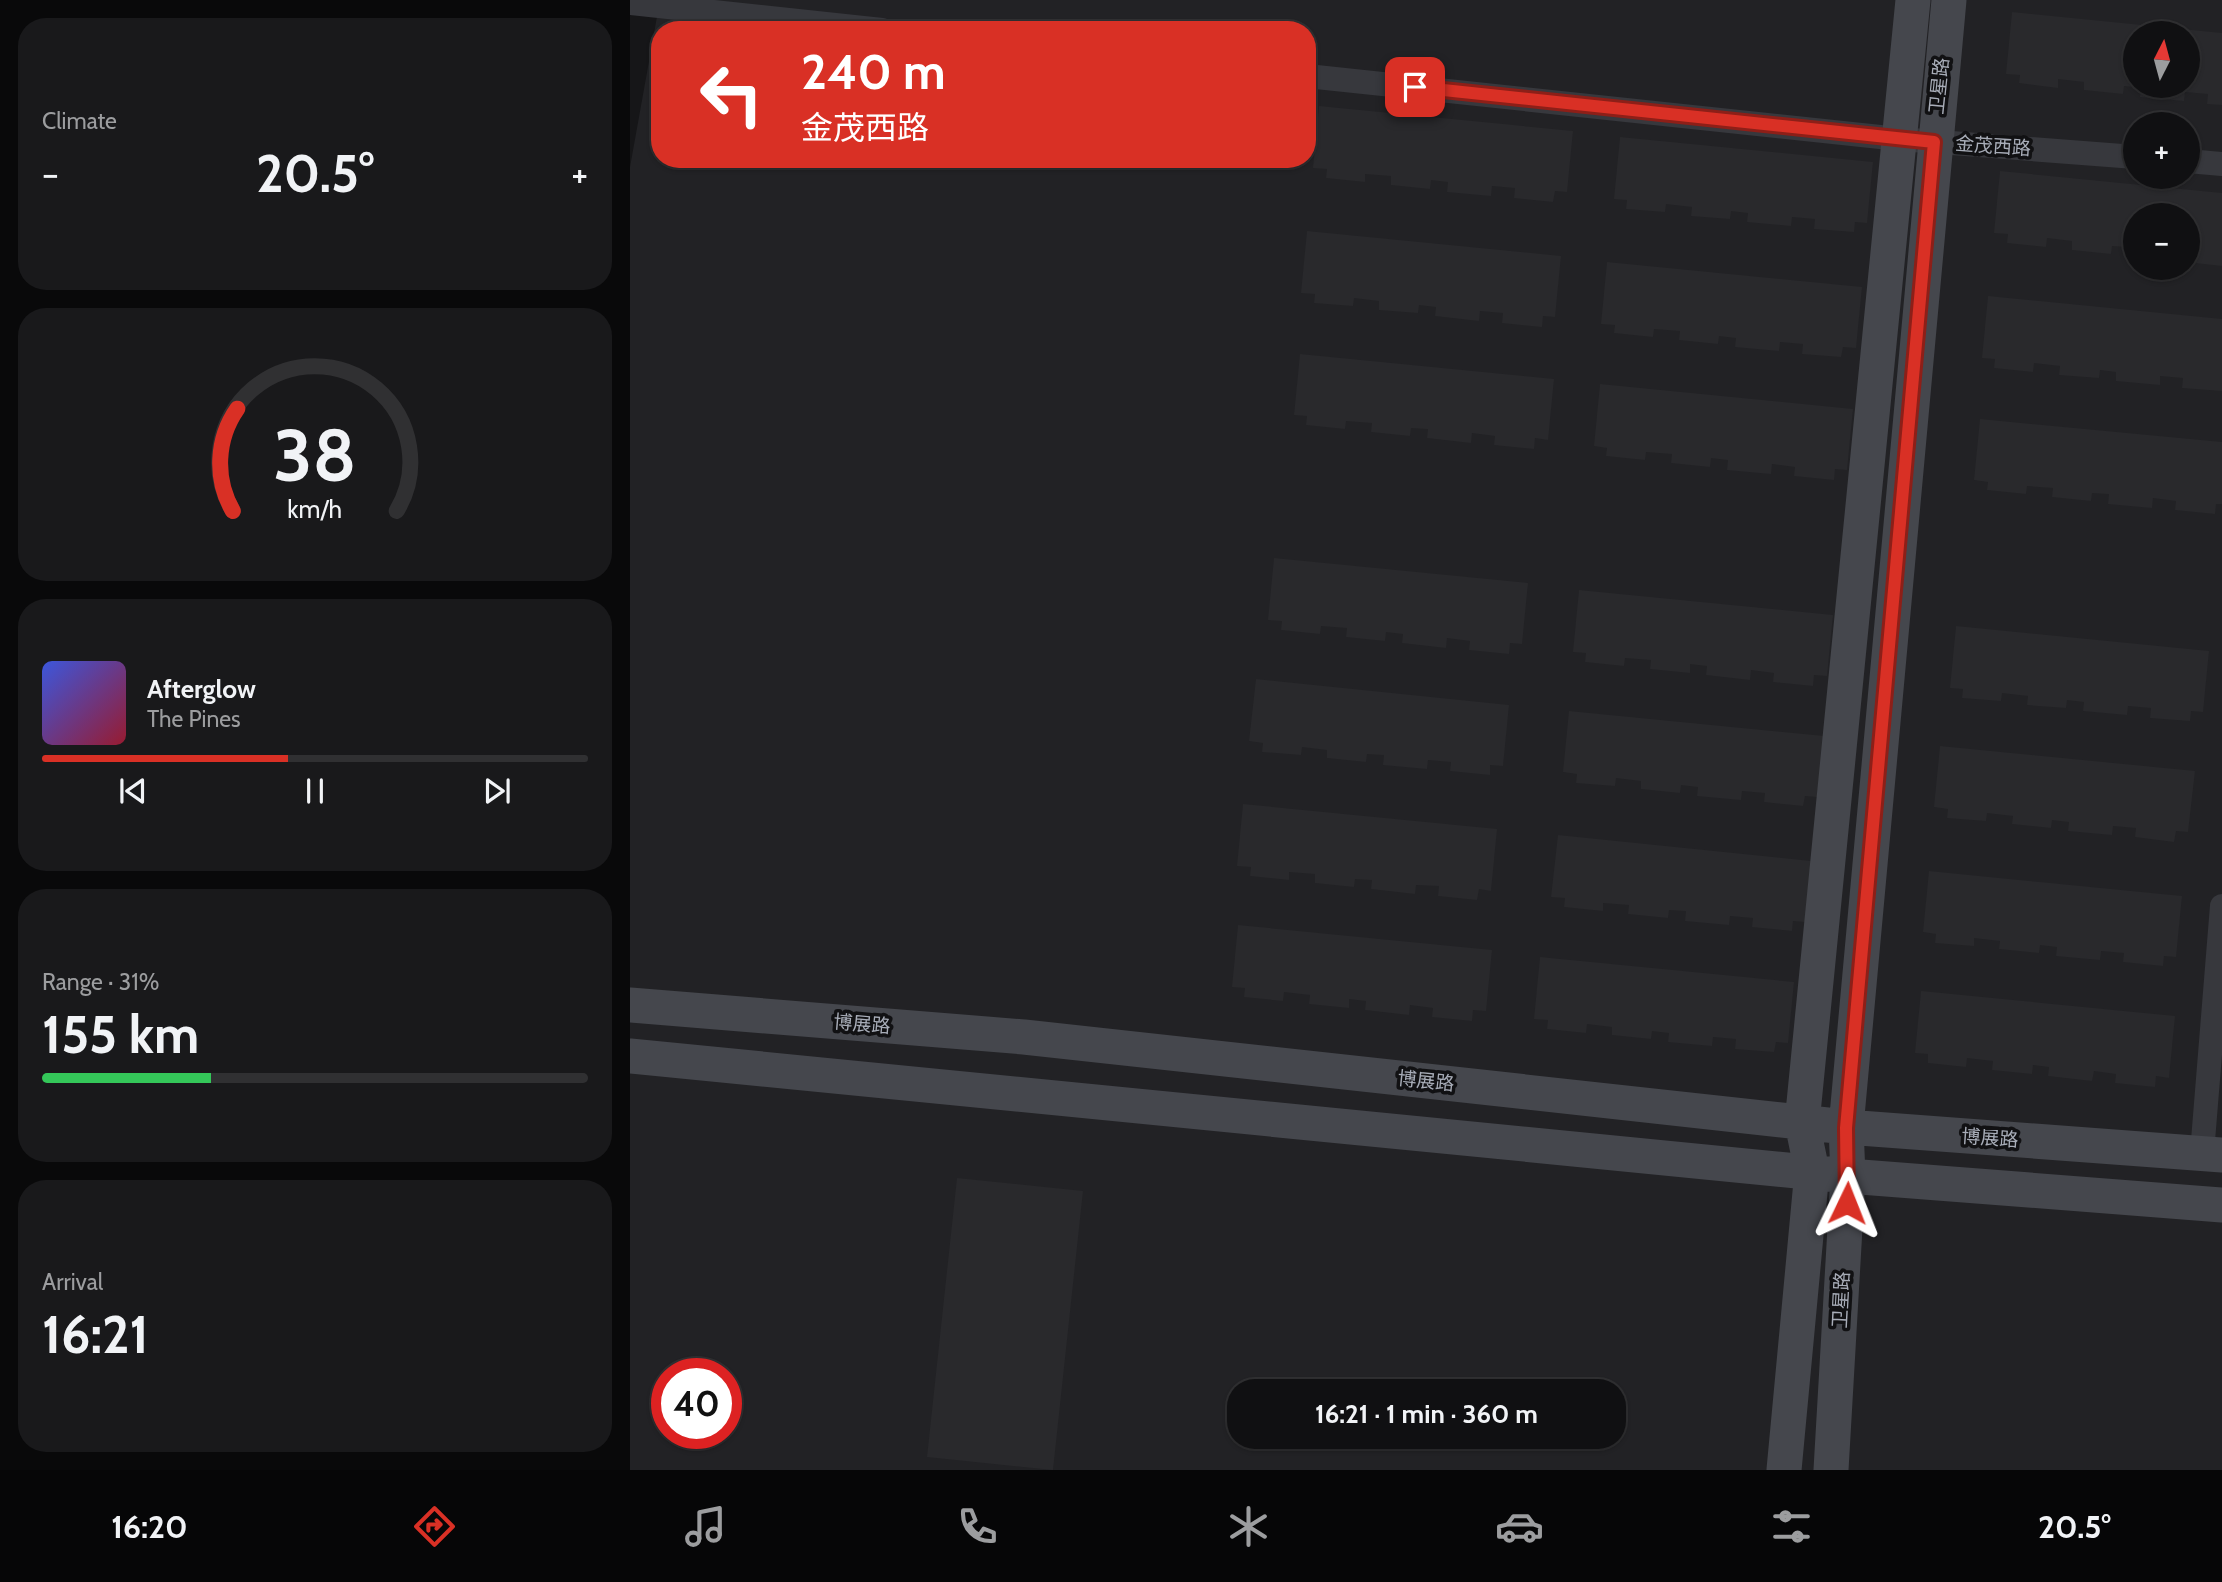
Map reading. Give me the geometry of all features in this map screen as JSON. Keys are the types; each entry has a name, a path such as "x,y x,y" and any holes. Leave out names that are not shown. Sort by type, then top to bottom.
{"street":[{"path":"1784,1470 1812,1171 1802,1123 1913,0"},
{"name":"卫星路","path":"1830,1470 1848,1176 1846,1128 1949,0"},
{"path":"630,3 798,21"},
{"name":"金茂西路","path":"1316,77 1899,139 2123,156"},
{"path":"2200,162 2222,164"},
{"path":"2212,1154 2222,906"},
{"name":"博展路","path":"630,1005 1038,1039 1846,1128 2212,1154"},
{"path":"630,1056 1848,1176 2222,1205"}],"shaded area":[{"path":"660,0 2222,0 2222,1470 630,1470 630,167 651,50 651,168 1316,168 1316,21 656,21"}],"building":[{"path":"2012,12 2123,23 2123,94 2084,90 2084,82 2058,79 2058,88 2019,83 2020,75 2006,74"},
{"path":"2200,31 2222,33 2222,105 2207,104 2208,94 2200,93"},
{"path":"2151,98 2184,98 2184,101"},
{"path":"1319,106 1573,131 1567,192 1555,191 1553,202 1514,198 1515,188 1492,186 1491,196 1447,192 1448,182 1431,180 1430,189 1391,185 1391,176 1365,174 1365,182 1326,178 1327,169 1313,168 1316,168"},
{"path":"1620,137 1873,162 1867,223 1855,222 1854,232 1814,229 1815,219 1792,217 1791,226 1747,222 1748,213 1731,211 1730,219 1691,216 1692,207 1666,204 1665,212 1626,209 1627,200 1614,199"},
{"path":"2000,171 2123,183 2123,189 2182,189 2222,193 2222,266 2200,264 2200,203 2123,203 2123,247 2112,246 2111,254 2072,250 2072,241 2047,238 2046,247 2007,243 2008,234 1994,233"},
{"path":"1307,231 1561,256 1555,317 1543,316 1542,327 1502,323 1503,313 1480,311 1479,321 1435,316 1436,307 1419,305 1418,313 1379,310 1379,301 1354,298 1353,306 1314,303 1315,294 1301,293"},
{"path":"1607,262 1862,287 1856,348 1843,347 1841,357 1802,354 1803,344 1780,342 1779,351 1735,347 1736,338 1719,336 1718,344 1679,340 1680,331 1654,329 1653,337 1614,333 1615,325 1601,324"},
{"path":"1988,296 2222,319 2222,391 2182,388 2183,378 2160,376 2160,385 2116,381 2116,372 2100,370 2099,378 2059,375 2060,366 2034,363 2033,372 1994,368 1995,359 1982,358"},
{"path":"1300,354 1554,379 1548,440 1535,438 1534,449 1494,445 1495,436 1472,433 1471,443 1427,438 1428,429 1411,428 1410,436 1371,432 1372,423 1346,421 1345,429 1306,425 1307,416 1294,415"},
{"path":"1600,384 1853,409 1847,470 1835,469 1834,480 1794,476 1795,467 1772,464 1771,474 1727,470 1728,460 1711,458 1710,467 1671,463 1672,454 1646,452 1645,460 1606,456 1607,448 1594,446"},
{"path":"1980,419 2222,442 2222,504 2216,504 2215,514 2175,510 2176,501 2153,498 2152,508 2108,504 2109,494 2092,493 2091,501 2052,497 2053,488 2027,486 2026,494 1987,490 1988,482 1974,480"},
{"path":"1274,558 1528,583 1522,644 1510,643 1509,654 1469,650 1470,641 1447,638 1446,648 1402,643 1403,634 1386,632 1385,641 1346,637 1347,628 1321,626 1320,634 1281,630 1282,621 1268,620"},
{"path":"1579,590 1833,615 1827,676 1814,675 1813,686 1773,682 1774,673 1751,670 1750,680 1706,675 1707,666 1690,664 1690,673 1650,669 1651,660 1625,658 1624,666 1585,662 1586,653 1573,652"},
{"path":"1956,626 2209,651 2203,712 2191,711 2190,721 2150,718 2151,708 2128,706 2127,715 2083,711 2084,702 2067,700 2066,708 2027,705 2028,696 2002,693 2001,701 1962,698 1963,689 1950,688"},
{"path":"1256,679 1509,705 1503,766 1490,765 1490,775 1450,771 1451,762 1428,760 1427,769 1383,765 1384,755 1367,754 1366,762 1327,758 1327,750 1302,747 1301,755 1262,752 1263,743 1249,741"},
{"path":"1569,711 1824,736 1817,797 1805,796 1803,806 1764,802 1765,793 1742,791 1741,800 1697,796 1698,787 1681,785 1680,793 1641,789 1641,781 1616,778 1615,786 1576,783 1577,774 1563,772"},
{"path":"1940,746 2195,771 2188,832 2176,831 2174,842 2135,837 2136,828 2113,826 2112,835 2068,831 2069,822 2052,820 2051,828 2012,824 2013,816 1987,813 1986,821 1947,818 1948,809 1934,807"},
{"path":"1243,804 1497,829 1491,891 1479,889 1477,900 1438,896 1439,886 1416,885 1415,894 1371,889 1372,880 1355,879 1354,887 1315,883 1315,874 1289,872 1289,880 1250,876 1251,867 1237,866"},
{"path":"1558,835 1811,861 1805,922 1793,921 1792,931 1752,927 1753,918 1730,916 1729,925 1685,921 1686,911 1669,910 1668,918 1628,914 1629,905 1603,903 1603,911 1564,907 1565,898 1551,897"},
{"path":"1929,871 2182,896 2176,957 2164,956 2163,966 2123,962 2124,953 2101,951 2100,960 2056,956 2057,947 2040,945 2039,953 1999,949 2000,941 1974,938 1974,946 1935,943 1936,934 1923,932"},
{"path":"1238,925 1492,950 1486,1011 1473,1010 1472,1021 1432,1017 1433,1008 1410,1005 1409,1015 1365,1010 1366,1001 1349,999 1349,1008 1309,1004 1310,995 1284,992 1283,1001 1244,997 1245,988 1232,987"},
{"path":"1540,957 1794,982 1788,1043 1776,1042 1774,1052 1735,1049 1736,1039 1713,1037 1712,1046 1668,1042 1669,1033 1652,1031 1651,1039 1612,1035 1612,1027 1587,1024 1586,1033 1547,1029 1548,1020 1534,1019"},
{"path":"1921,991 2175,1016 2169,1078 2156,1076 2155,1087 2115,1083 2116,1074 2094,1071 2092,1081 2048,1076 2049,1067 2033,1065 2032,1074 1992,1070 1993,1061 1967,1058 1966,1067 1928,1063 1928,1054 1915,1053"},
{"path":"957,1178 1083,1191 1053,1470 927,1457"}],"route":[{"path":"1415,87 1934,142 1846,1128 1847,1203"}]}
